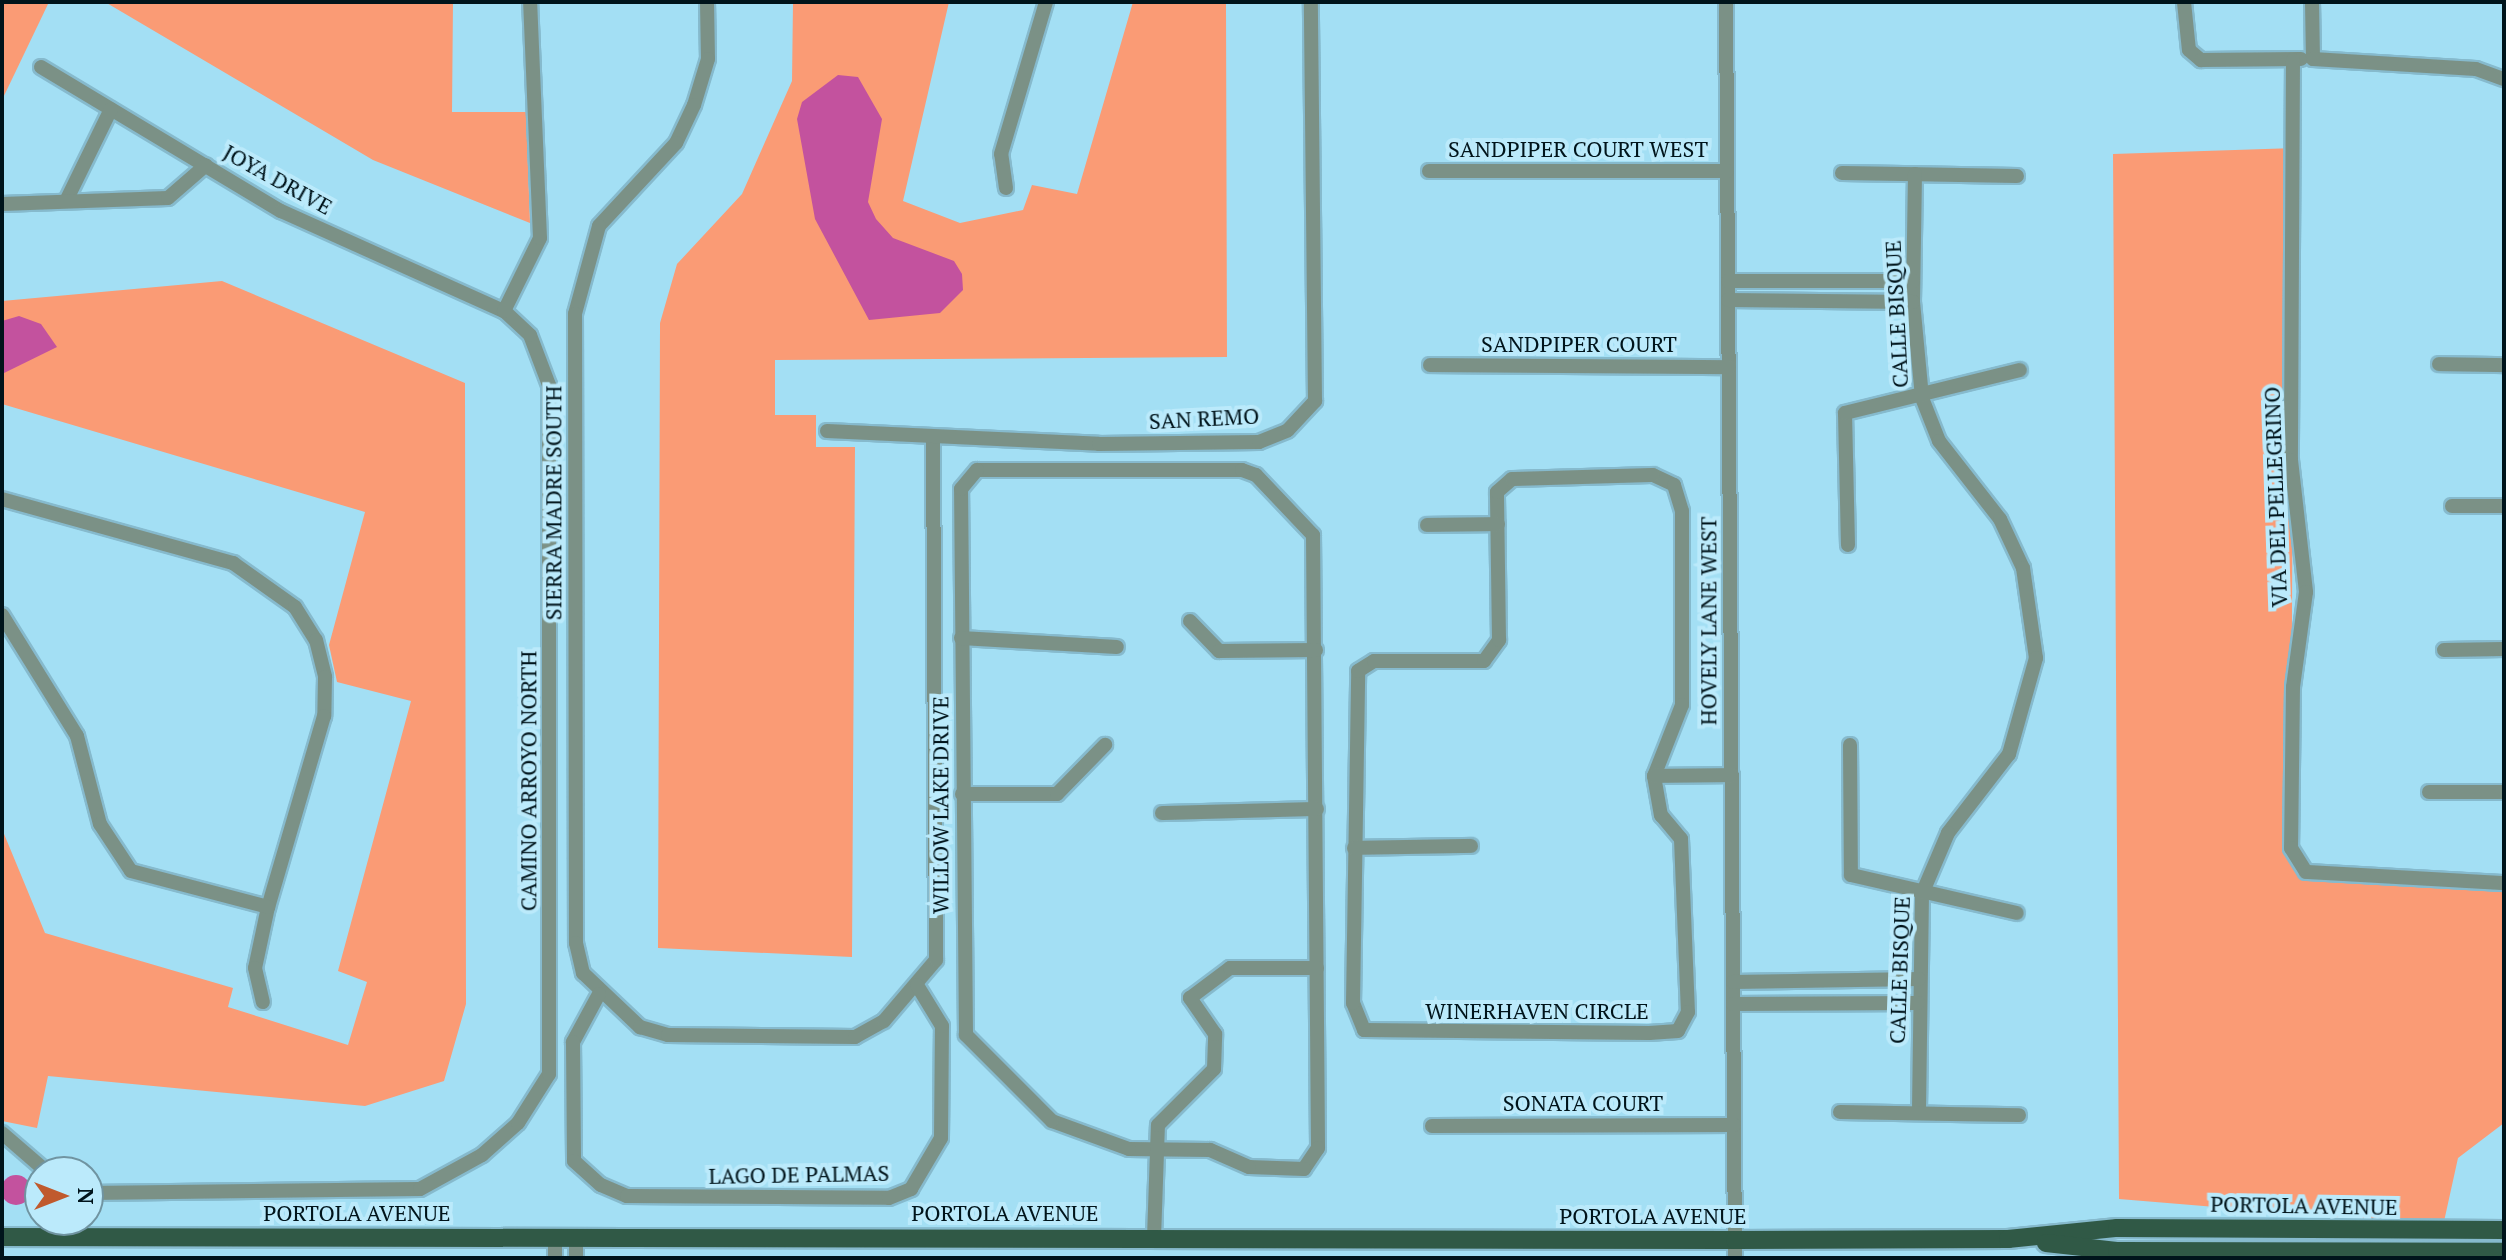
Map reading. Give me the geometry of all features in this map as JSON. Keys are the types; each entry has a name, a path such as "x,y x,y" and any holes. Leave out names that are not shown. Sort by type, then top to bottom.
{"main road":[{"name":"PORTOLA AVENUE","path":"2,1237 1154,1238 1735,1249 2008,1239 2117,1228 2504,1230"},
{"path":"2340,1251 2357,1242 2437,1239 2443,1230"},
{"name":"PORTOLA AVENUE","path":"2008,1239 2117,1251 2504,1252"}],"street":[{"path":"504,311 540,238 530,2"},
{"name":"SIERRA MADRE SOUTH","path":"707,2 708,59 694,105 676,143 599,226 575,314 576,943 583,973 599,994 640,1027 668,1035 870,1032 917,985"},
{"path":"1006,188 1001,154 1046,2"},
{"name":"SAN REMO","path":"827,431 933,440 1259,442 1288,430 1315,401 1311,2"},
{"name":"HOVELY LANE WEST","path":"1726,2 1735,1249"},
{"path":"2184,2 2189,50 2201,60 2313,59 2476,69 2504,79"},
{"path":"2312,2 2313,59"},
{"name":"VIA DEL PELLEGRINO","path":"2293,60 2291,460 2306,592 2293,687 2291,848 2306,872 2320,875 2504,883"},
{"name":"JOYA DRIVE","path":"41,67 281,211 504,311"},
{"path":"67,199 111,109"},
{"path":"2,204 67,199 168,198 206,165"},
{"name":"SANDPIPER COURT WEST","path":"1429,171 1727,171"},
{"path":"1842,173 2017,176"},
{"name":"CALLE BISQUE","path":"1915,174 1913,302 1922,398 1939,441 2000,519 2023,568 2036,658 2009,754 1948,833 1922,894 1918,1003 1919,1110"},
{"path":"1849,280 1850,302"},
{"path":"1728,281 1913,281"},
{"path":"1728,300 1913,302"},
{"name":"CAMINO ARROYO NORTH","path":"104,1193 431,1186 518,1123 549,1074 549,385 530,335 504,311"},
{"path":"2439,364 2504,365"},
{"name":"SANDPIPER COURT","path":"1430,365 1729,367"},
{"path":"1848,545 1845,413 1922,398 1978,375 2020,370"},
{"path":"917,985 936,960 933,440"},
{"name":"WILLOW LAKE DRIVE","path":"977,470 1242,470 1256,475 1313,535 1316,650 1314,1161 1285,1170 1249,1167 1210,1150 1129,1149 1052,1121 966,1035 961,489 977,470"},
{"path":"1471,846 1354,848 1358,671 1374,661 1484,661 1499,640 1497,492 1512,479 1653,475 1674,485 1682,511 1682,705 1654,776 1732,775"},
{"path":"2,499 233,563 295,607 319,652 324,716 268,907 255,968 263,1002"},
{"path":"2452,506 2504,506"},
{"path":"1427,525 1498,524"},
{"path":"2,615 77,736 100,824 131,871 268,907"},
{"path":"1190,621 1219,651 1316,650"},
{"path":"961,638 1117,647"},
{"path":"2444,650 2504,649"},
{"path":"962,794 1057,794 1105,745"},
{"path":"1850,745 1851,875 1922,894 2017,913"},
{"name":"WINERHAVEN CIRCLE","path":"1354,848 1353,1003 1364,1030 1678,1031 1688,1012 1686,880 1681,839 1661,815 1654,776"},
{"path":"2429,792 2504,792"},
{"path":"1162,813 1317,809"},
{"path":"1154,1238 1154,1150 1158,1125 1214,1069 1215,1034 1190,998 1230,968 1317,968"},
{"path":"1733,982 1919,979"},
{"path":"1855,980 1856,1003"},
{"name":"LAGO DE PALMAS","path":"599,994 573,1042 574,1161 627,1196 889,1198 911,1189 941,1138 942,1026 917,985"},
{"path":"1733,1004 1918,1003"},
{"path":"1840,1112 1919,1110 2019,1115"},
{"name":"SONATA COURT","path":"1432,1126 1734,1125"},
{"path":"2,1133 29,1156"},
{"path":"555,1237 555,1258"},
{"path":"576,1237 576,1258"}],"shaded area":[{"path":"2,2 49,2 2,100"},
{"path":"105,2 453,2 452,112 526,112 530,223 373,160"},
{"path":"793,2 949,2 903,201 960,223 1023,210 1032,185 1077,194 1133,2 1226,2 1227,357 775,360 775,415 816,415 816,447 855,447 852,957 658,948 660,323 677,264 742,194 792,81"},
{"path":"838,75 858,77 882,119 868,202 876,219 893,238 954,261 962,274 963,290 940,313 869,320 815,219 797,119 802,102"},
{"path":"2294,148 2291,848 2306,872 2504,877 2504,1123 2458,1158 2443,1226 2119,1199 2113,154"},
{"path":"222,281 465,383 466,1004 444,1081 365,1106 48,1076 37,1128 2,1121 2,829 45,933 233,988 228,1007 348,1045 367,982 338,971 411,701 337,682 329,645 365,512 2,404 2,301"},
{"path":"19,316 41,324 57,347 2,374 2,321"},
{"path":"10,1176 22,1176 24,1203 10,1204 2,1196 2,1184"}]}
